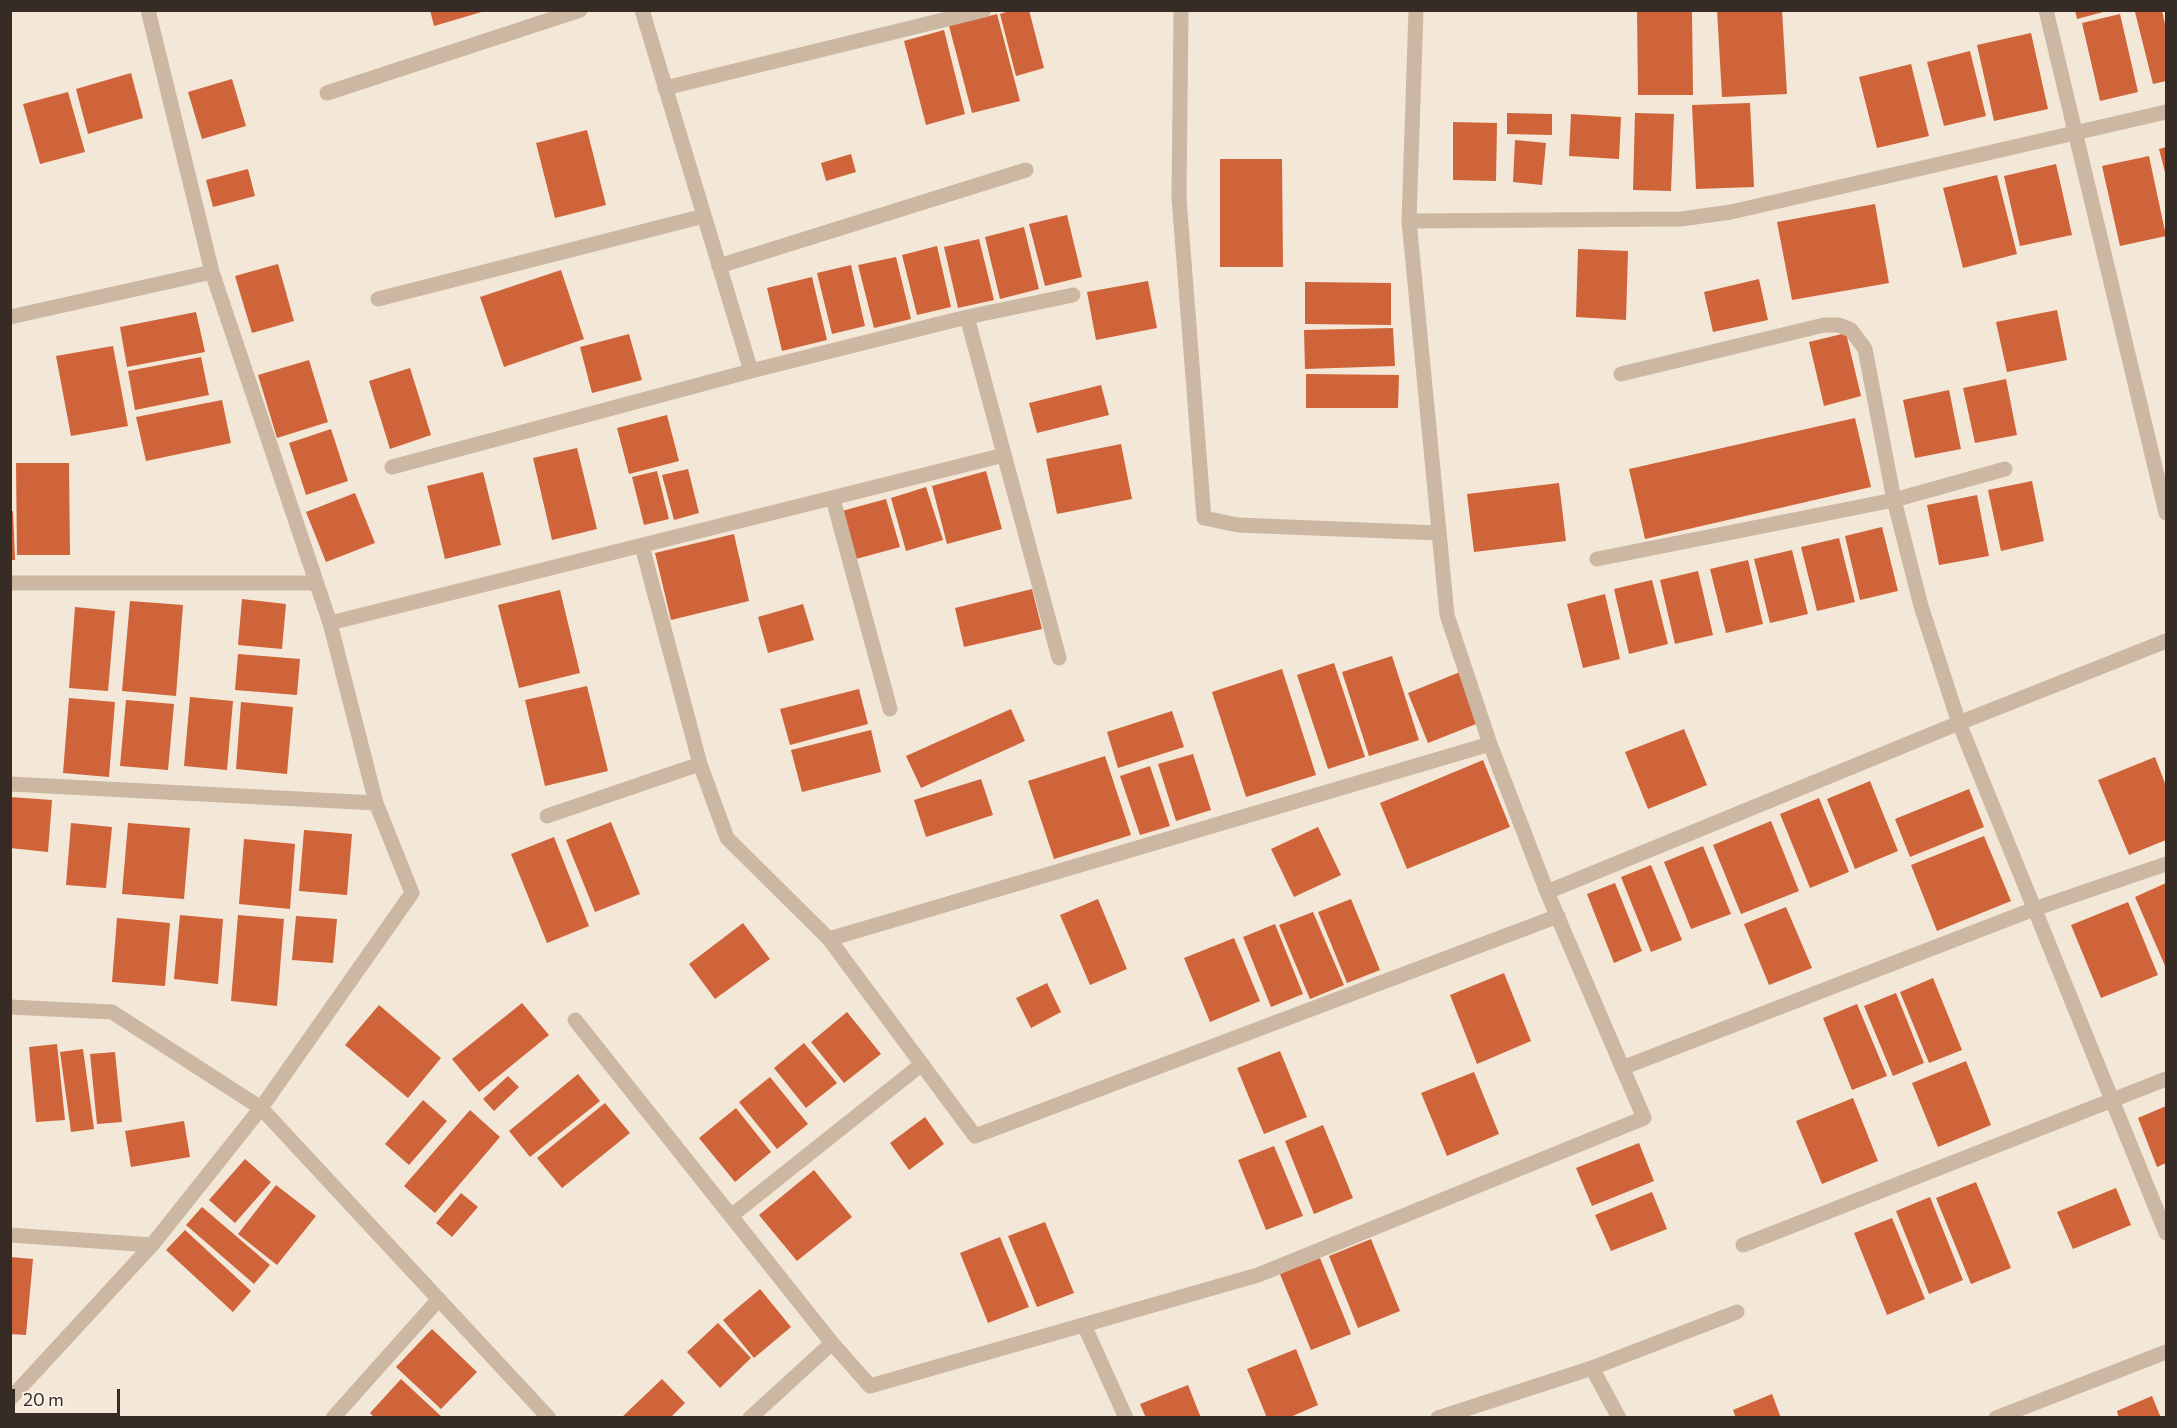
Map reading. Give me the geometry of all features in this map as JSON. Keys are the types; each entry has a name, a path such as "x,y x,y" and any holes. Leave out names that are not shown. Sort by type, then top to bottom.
{"street":[{"path":"10,1399 152,1245 261,1108 412,892 375,803 330,623 212,272 148,10"},
{"path":"327,93 580,10"},
{"path":"642,10 751,371"},
{"path":"665,88 984,10"},
{"path":"1181,10 1179,198 1204,518 1239,525 1439,533"},
{"path":"575,1020 832,1343 870,1386 1258,1275 1644,1118 1547,892 1490,744 1447,615 1409,221 1416,10"},
{"path":"2046,10 2166,513"},
{"path":"1409,221 1681,219 1731,212 2166,112"},
{"path":"719,266 1026,170"},
{"path":"378,299 704,216"},
{"path":"10,317 212,272"},
{"path":"392,467 751,371 967,317 1073,295"},
{"path":"967,317 1059,658"},
{"path":"1621,374 1824,325 1839,325 1851,330 1865,349 1894,500 1921,606 1959,723 2166,1233"},
{"path":"330,623 1004,455"},
{"path":"1597,559 1894,500 2005,469"},
{"path":"833,499 890,709"},
{"path":"642,546 700,764 727,838 829,939 975,1136 1558,916"},
{"path":"10,583 315,583"},
{"path":"1547,892 2166,641"},
{"path":"829,939 1490,744"},
{"path":"547,816 700,764"},
{"path":"10,784 375,803"},
{"path":"1622,1068 2034,909 2166,864"},
{"path":"10,1006 112,1012 261,1108 549,1418"},
{"path":"731,1216 922,1064"},
{"path":"1743,1245 2166,1079"},
{"path":"10,1235 152,1245"},
{"path":"333,1418 439,1299"},
{"path":"1438,1418 1592,1368 1737,1312"},
{"path":"1084,1325 1126,1418"},
{"path":"750,1418 832,1343"},
{"path":"1996,1418 2166,1352"},
{"path":"1592,1368 1619,1418"}],"building":[{"path":"430,10 485,10 485,11 434,26"},
{"path":"1012,10 1029,10 1044,68 1016,76 1000,14"},
{"path":"1637,10 1692,10 1693,95 1638,95"},
{"path":"1717,10 1782,10 1787,94 1722,97"},
{"path":"2075,10 2107,10 2107,11 2077,19"},
{"path":"2162,10 2166,29 2166,81 2153,84 2135,12"},
{"path":"997,14 1020,101 972,113 949,26"},
{"path":"2120,14 2138,92 2100,101 2082,23"},
{"path":"944,30 965,114 926,125 904,41"},
{"path":"2031,33 2048,109 1994,121 1977,45"},
{"path":"1970,51 1986,116 1944,126 1927,62"},
{"path":"1911,64 1929,136 1877,148 1859,77"},
{"path":"131,73 143,118 88,134 76,89"},
{"path":"232,79 246,126 202,139 188,92"},
{"path":"68,92 85,152 40,164 23,104"},
{"path":"1750,103 1754,187 1696,189 1692,105"},
{"path":"1507,113 1552,114 1552,135 1507,134"},
{"path":"1635,113 1674,114 1671,191 1633,190"},
{"path":"1571,114 1621,117 1619,159 1569,156"},
{"path":"1453,122 1497,123 1496,181 1453,180"},
{"path":"587,130 606,205 555,218 536,143"},
{"path":"1515,140 1546,143 1542,185 1513,182"},
{"path":"2166,147 2166,176 2159,149"},
{"path":"851,154 856,172 826,181 821,163"},
{"path":"2149,156 2166,236 2120,246 2102,166"},
{"path":"1220,159 1282,159 1283,267 1220,267"},
{"path":"2056,164 2072,235 2020,246 2004,176"},
{"path":"248,169 255,196 213,207 206,180"},
{"path":"1997,175 2017,254 1963,268 1943,188"},
{"path":"1875,204 1889,283 1792,300 1777,222"},
{"path":"1067,215 1082,277 1045,286 1029,224"},
{"path":"1024,227 1039,289 1000,299 985,237"},
{"path":"979,239 994,300 958,308 944,247"},
{"path":"937,246 951,307 917,315 902,255"},
{"path":"1578,249 1628,251 1626,320 1576,317"},
{"path":"896,257 911,319 874,328 858,265"},
{"path":"278,264 294,321 252,333 235,276"},
{"path":"851,265 865,326 832,334 817,273"},
{"path":"561,270 584,339 504,367 480,297"},
{"path":"812,277 827,340 782,351 767,288"},
{"path":"1759,279 1768,320 1713,332 1704,292"},
{"path":"1148,281 1157,328 1096,340 1087,292"},
{"path":"1305,282 1391,283 1391,325 1305,324"},
{"path":"2057,310 2067,360 2007,372 1996,322"},
{"path":"196,312 205,352 127,367 120,327"},
{"path":"1393,328 1395,366 1305,369 1304,330"},
{"path":"1846,333 1861,396 1824,406 1809,342"},
{"path":"629,334 642,380 592,393 580,347"},
{"path":"113,346 128,426 71,436 56,356"},
{"path":"201,357 209,395 135,410 128,371"},
{"path":"309,360 328,422 277,438 258,375"},
{"path":"410,368 431,435 390,449 369,381"},
{"path":"1306,374 1399,375 1398,408 1306,408"},
{"path":"2006,379 2017,435 1975,443 1963,388"},
{"path":"1101,385 1109,415 1037,433 1029,403"},
{"path":"1949,390 1961,449 1915,458 1903,400"},
{"path":"222,400 231,443 146,461 136,417"},
{"path":"667,415 679,461 629,474 617,428"},
{"path":"1855,418 1871,487 1645,539 1629,469"},
{"path":"331,429 348,481 306,495 289,443"},
{"path":"1121,444 1132,499 1057,514 1046,459"},
{"path":"577,448 597,529 552,540 533,458"},
{"path":"16,463 69,463 70,555 17,555"},
{"path":"688,469 699,513 674,520 662,475"},
{"path":"657,471 669,519 644,525 632,477"},
{"path":"986,471 1002,529 947,544 932,486"},
{"path":"483,472 501,545 445,559 427,486"},
{"path":"2032,481 2044,541 2001,551 1988,490"},
{"path":"1559,483 1566,541 1474,552 1467,494"},
{"path":"926,487 943,540 906,551 891,498"},
{"path":"355,493 375,543 326,562 306,512"},
{"path":"1977,495 1989,556 1939,565 1927,505"},
{"path":"886,499 900,547 856,559 842,511"},
{"path":"10,511 13,511 15,560 10,560"},
{"path":"1882,527 1898,591 1860,600 1845,536"},
{"path":"734,534 749,601 671,620 655,553"},
{"path":"1839,538 1855,602 1817,611 1801,547"},
{"path":"1792,550 1808,614 1770,623 1754,559"},
{"path":"1748,560 1763,624 1726,633 1710,569"},
{"path":"1698,571 1713,635 1675,644 1660,580"},
{"path":"1652,580 1668,644 1629,654 1614,589"},
{"path":"1032,589 1042,629 964,647 955,608"},
{"path":"560,590 580,673 519,688 498,605"},
{"path":"1605,594 1620,659 1583,668 1567,604"},
{"path":"242,599 286,604 282,649 238,645"},
{"path":"130,601 183,605 176,696 122,691"},
{"path":"803,604 814,640 768,653 758,617"},
{"path":"75,607 115,611 108,691 69,688"},
{"path":"238,654 300,659 297,695 235,690"},
{"path":"1392,656 1419,740 1369,756 1342,672"},
{"path":"1334,663 1365,757 1328,769 1297,675"},
{"path":"1282,669 1316,775 1246,797 1212,692"},
{"path":"1460,672 1481,722 1428,743 1408,693"},
{"path":"587,686 608,771 545,786 525,700"},
{"path":"859,689 868,724 790,745 780,709"},
{"path":"190,697 233,701 227,770 184,766"},
{"path":"69,698 115,702 109,777 63,773"},
{"path":"126,700 174,704 168,770 120,766"},
{"path":"241,702 293,707 287,774 236,769"},
{"path":"1011,709 1025,741 921,788 906,756"},
{"path":"1172,711 1184,747 1118,768 1107,732"},
{"path":"1684,729 1707,785 1648,809 1625,752"},
{"path":"871,730 881,772 802,792 791,750"},
{"path":"1193,754 1211,810 1176,821 1158,764"},
{"path":"1105,756 1131,835 1054,859 1028,781"},
{"path":"2155,757 2166,786 2166,840 2129,855 2098,780"},
{"path":"1483,760 1510,827 1407,869 1380,803"},
{"path":"1150,766 1170,826 1140,835 1120,776"},
{"path":"981,779 993,815 926,837 914,800"},
{"path":"1870,781 1898,851 1855,869 1827,799"},
{"path":"1969,789 1984,827 1910,857 1895,819"},
{"path":"10,797 52,800 48,852 10,848"},
{"path":"1819,798 1849,872 1810,888 1780,814"},
{"path":"1771,821 1799,891 1741,914 1713,845"},
{"path":"611,822 640,894 595,912 566,840"},
{"path":"71,823 112,827 106,888 66,885"},
{"path":"128,823 190,828 184,899 122,894"},
{"path":"1318,827 1341,875 1294,897 1271,849"},
{"path":"304,830 352,834 347,895 299,891"},
{"path":"1984,836 2011,901 1937,931 1911,865"},
{"path":"554,837 589,926 547,943 511,854"},
{"path":"244,839 295,844 290,909 239,904"},
{"path":"1703,846 1731,914 1691,929 1664,862"},
{"path":"1651,865 1682,940 1651,952 1621,877"},
{"path":"1615,883 1642,951 1614,963 1587,894"},
{"path":"2166,883 2166,968 2135,897"},
{"path":"1098,899 1127,969 1090,985 1060,915"},
{"path":"1351,899 1380,970 1347,983 1318,912"},
{"path":"2128,902 2158,975 2101,998 2071,925"},
{"path":"1786,907 1812,968 1769,985 1744,924"},
{"path":"1313,912 1344,985 1310,999 1279,925"},
{"path":"180,915 223,919 218,984 174,979"},
{"path":"238,915 284,919 277,1006 231,1001"},
{"path":"296,916 337,919 333,963 292,960"},
{"path":"117,918 170,923 165,986 112,982"},
{"path":"743,923 770,959 715,999 689,964"},
{"path":"1275,924 1303,994 1271,1007 1243,937"},
{"path":"1234,938 1260,1001 1210,1022 1184,958"},
{"path":"1504,973 1531,1041 1477,1064 1450,995"},
{"path":"1933,978 1962,1050 1929,1063 1900,992"},
{"path":"1047,983 1061,1012 1031,1028 1016,998"},
{"path":"1896,993 1924,1063 1893,1076 1864,1006"},
{"path":"522,1003 549,1035 479,1092 452,1059"},
{"path":"1857,1004 1887,1076 1852,1090 1823,1018"},
{"path":"379,1005 441,1058 408,1098 345,1045"},
{"path":"847,1012 881,1054 844,1083 811,1042"},
{"path":"804,1043 837,1083 806,1108 774,1068"},
{"path":"57,1044 65,1120 36,1122 29,1047"},
{"path":"83,1049 94,1129 71,1132 60,1052"},
{"path":"1280,1051 1307,1117 1264,1134 1237,1068"},
{"path":"115,1052 122,1122 97,1124 90,1054"},
{"path":"1966,1061 1991,1125 1938,1147 1912,1083"},
{"path":"1474,1072 1499,1134 1447,1156 1421,1093"},
{"path":"578,1074 600,1101 530,1157 509,1131"},
{"path":"508,1076 519,1087 494,1111 483,1099"},
{"path":"770,1077 808,1124 777,1149 739,1102"},
{"path":"1853,1098 1878,1161 1822,1184 1796,1121"},
{"path":"423,1100 447,1121 409,1165 385,1144"},
{"path":"605,1103 630,1133 562,1188 537,1158"},
{"path":"2166,1106 2166,1163 2157,1167 2138,1118"},
{"path":"736,1108 771,1152 735,1182 699,1138"},
{"path":"470,1110 500,1137 435,1213 404,1186"},
{"path":"925,1117 944,1144 909,1170 890,1143"},
{"path":"184,1121 190,1157 131,1167 125,1131"},
{"path":"1323,1125 1353,1198 1314,1214 1285,1141"},
{"path":"1639,1143 1654,1181 1592,1206 1576,1168"},
{"path":"1274,1146 1303,1216 1266,1230 1238,1160"},
{"path":"245,1159 271,1182 235,1223 209,1200"},
{"path":"814,1170 852,1217 797,1261 759,1215"},
{"path":"1976,1182 2011,1268 1971,1284 1936,1198"},
{"path":"276,1185 316,1216 277,1265 238,1234"},
{"path":"2116,1188 2131,1225 2073,1249 2057,1212"},
{"path":"1652,1192 1667,1229 1611,1251 1595,1215"},
{"path":"461,1193 478,1207 452,1237 436,1223"},
{"path":"1930,1197 1963,1280 1929,1294 1896,1211"},
{"path":"202,1207 270,1265 254,1284 186,1225"},
{"path":"1892,1218 1925,1299 1887,1315 1854,1233"},
{"path":"1045,1222 1074,1293 1037,1307 1008,1236"},
{"path":"185,1230 251,1291 233,1312 166,1250"},
{"path":"1000,1237 1029,1307 988,1323 960,1253"},
{"path":"1371,1239 1400,1311 1358,1328 1329,1256"},
{"path":"10,1257 33,1259 26,1335 10,1334"},
{"path":"1320,1258 1351,1334 1311,1350 1280,1274"},
{"path":"760,1289 791,1327 754,1358 723,1320"},
{"path":"718,1323 751,1358 720,1388 687,1352"},
{"path":"432,1329 477,1372 441,1409 396,1367"},
{"path":"1296,1349 1318,1405 1288,1418 1267,1418 1247,1369"},
{"path":"401,1379 443,1418 375,1418 370,1413"},
{"path":"662,1379 685,1403 670,1418 621,1418"},
{"path":"1188,1385 1201,1418 1146,1418 1140,1404"},
{"path":"1772,1394 1781,1418 1736,1418 1733,1410"},
{"path":"2152,1396 2161,1418 2119,1418 2117,1411"}]}
